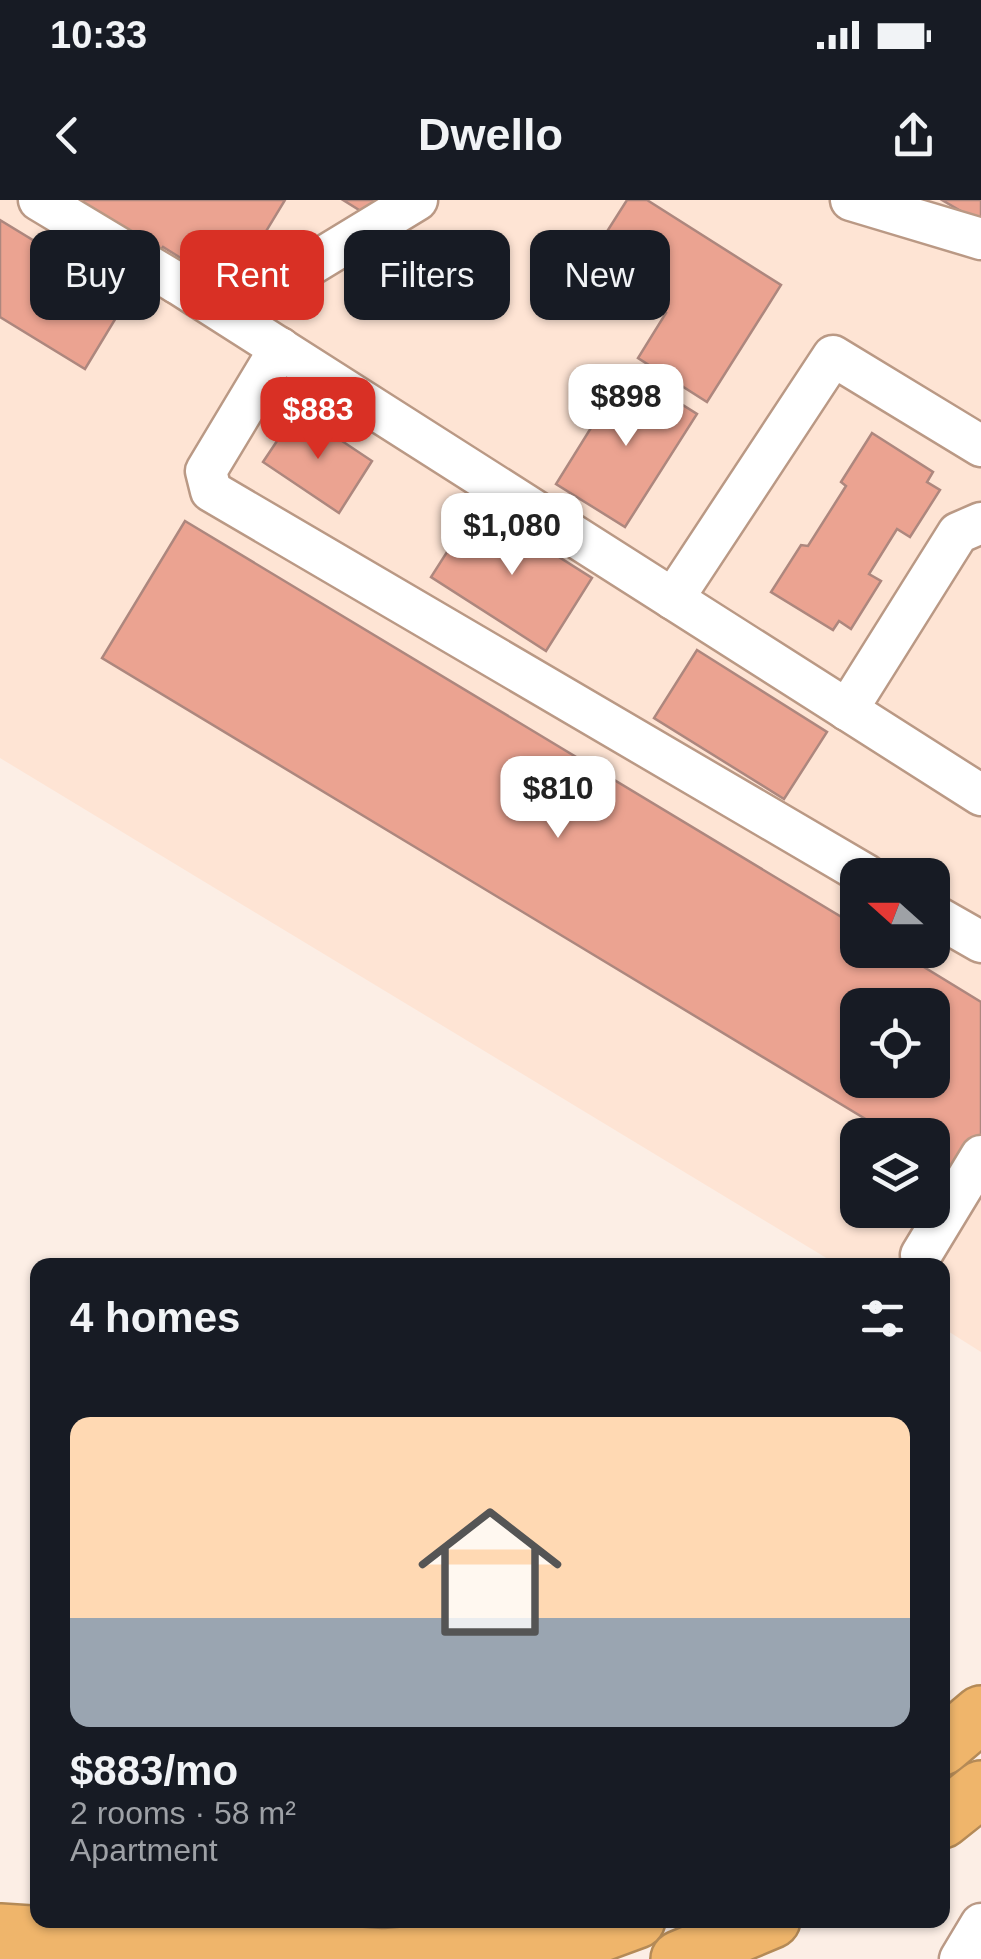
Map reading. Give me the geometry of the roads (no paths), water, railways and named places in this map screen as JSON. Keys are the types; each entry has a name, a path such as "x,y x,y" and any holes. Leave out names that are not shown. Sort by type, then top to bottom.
{"highway":[{"path":"950,1740 981,1714"},
{"path":"950,1814 981,1790"},
{"path":"679,1959 753,1928"},
{"path":"0,1932 384,1957 593,1943"}],"street":[{"path":"39,200 280,348 981,796"},
{"path":"177,283 256,298 417,200"},
{"path":"851,200 981,239"},
{"path":"280,348 206,471 211,491 840,860"},
{"path":"673,598 833,356 981,446"},
{"path":"847,710 958,533 981,524"},
{"path":"950,924 981,942"},
{"path":"921,1255 981,1156"},
{"path":"960,1959 981,1924"}]}
